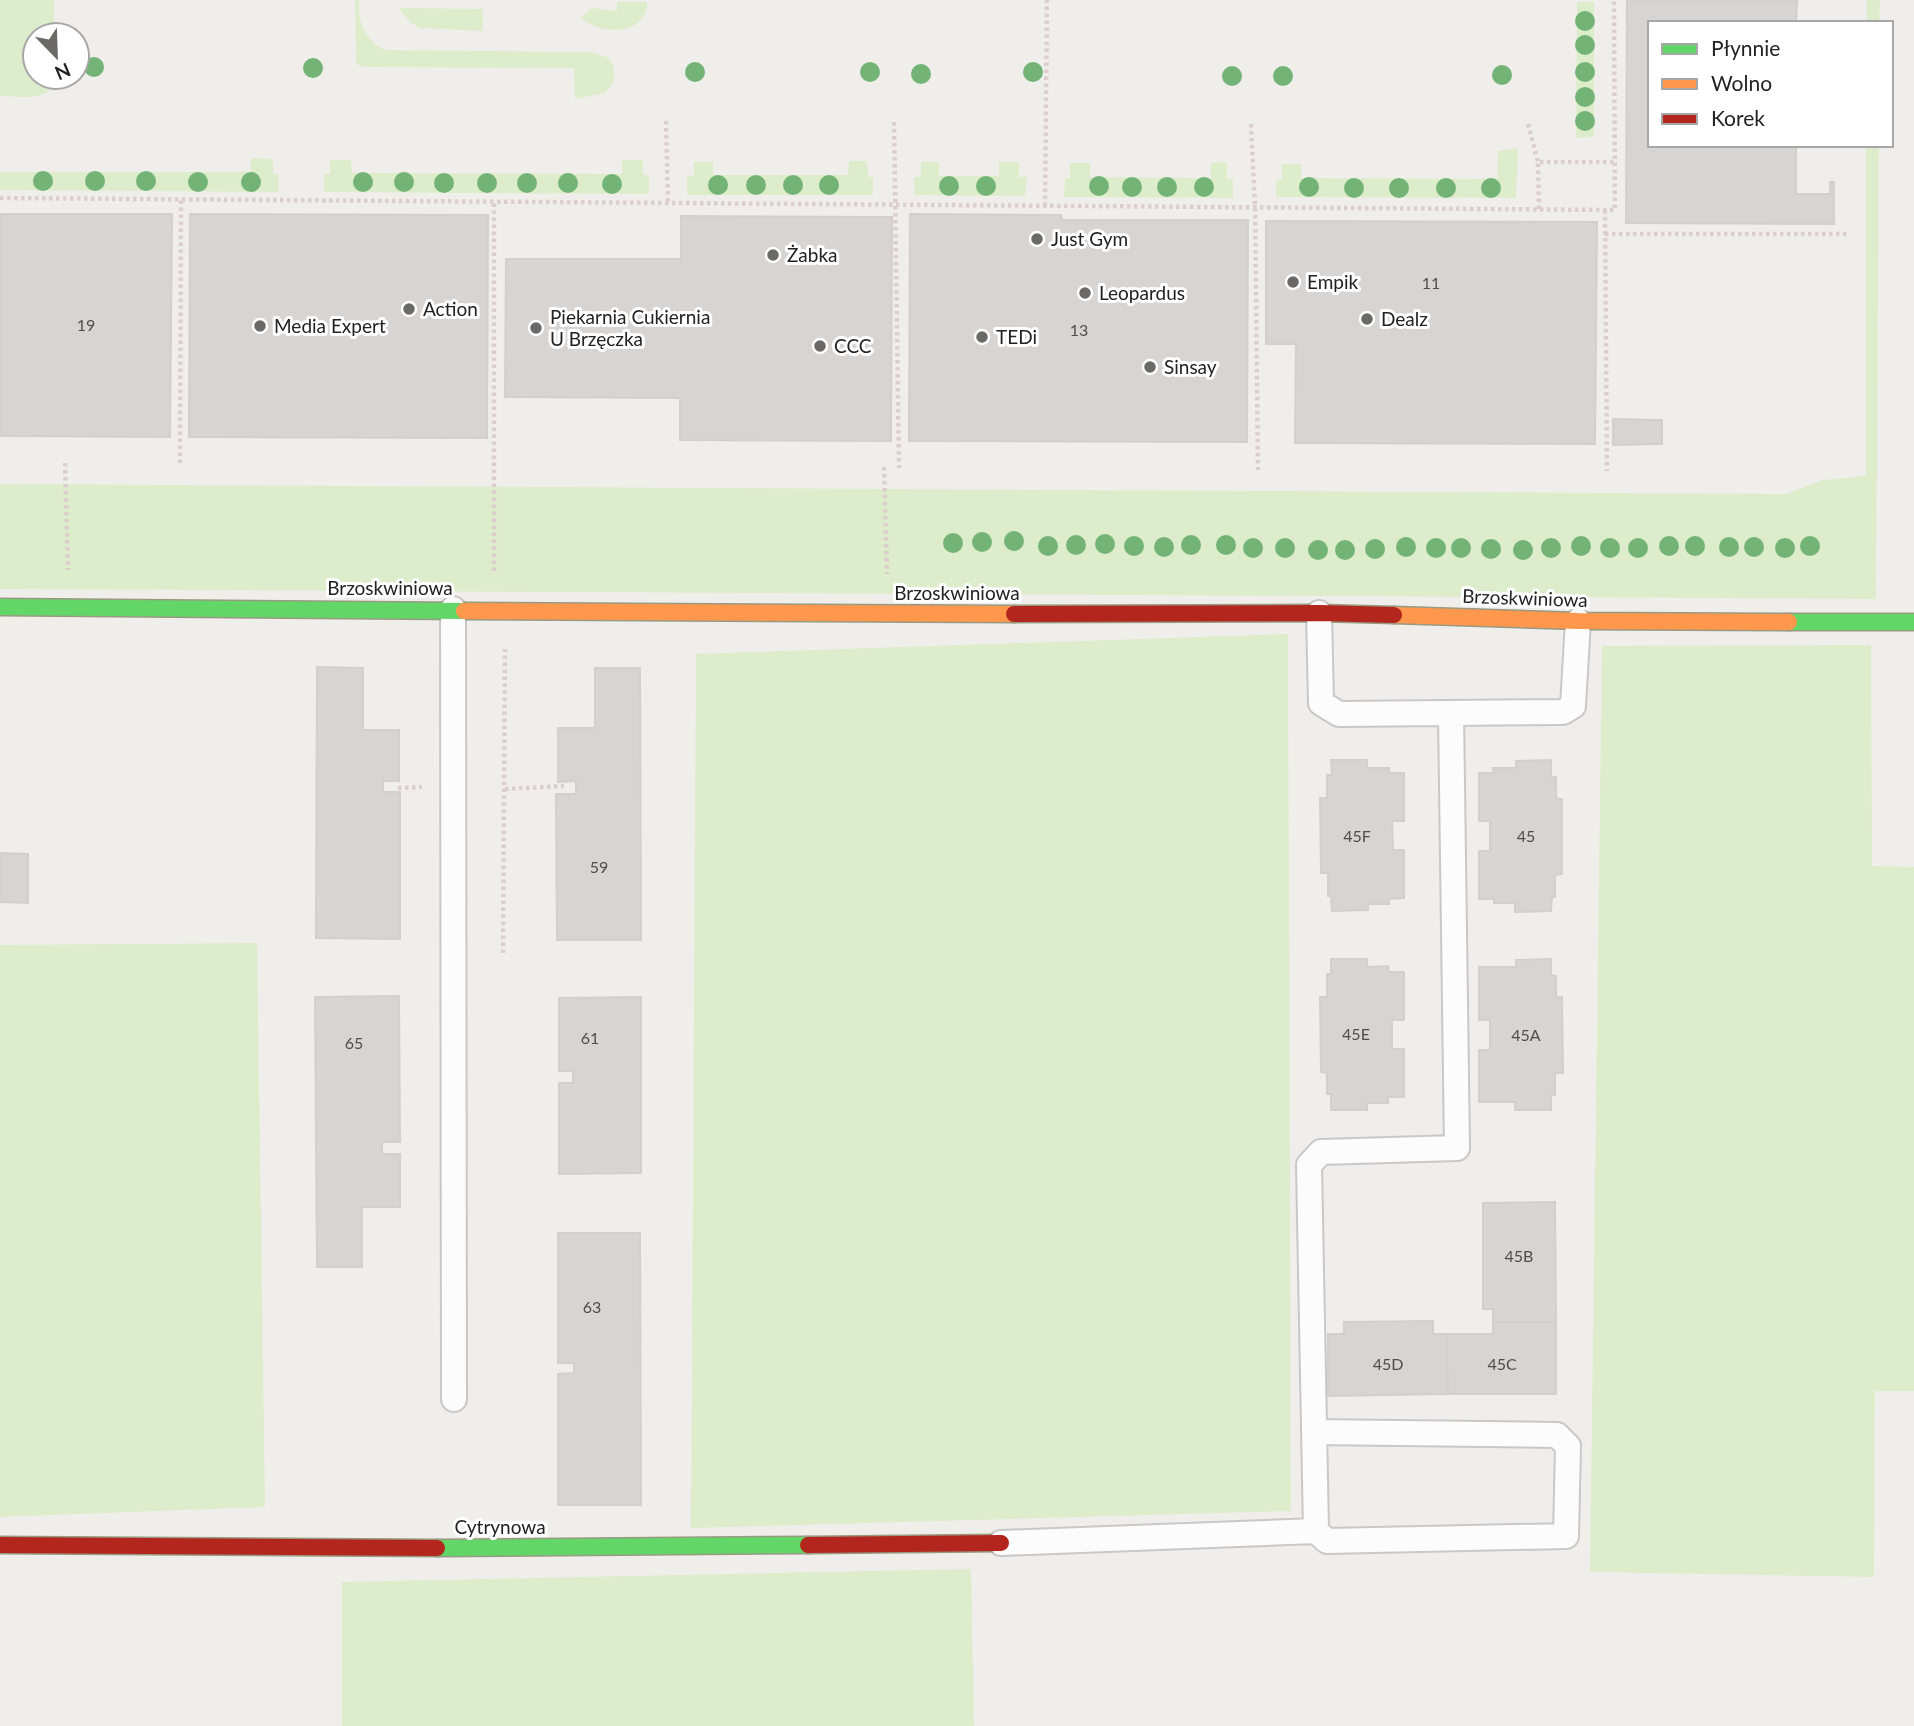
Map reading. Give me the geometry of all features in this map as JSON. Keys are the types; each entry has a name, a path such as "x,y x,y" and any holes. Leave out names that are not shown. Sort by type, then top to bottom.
{"street":[{"name":"Brzoskwiniowa","path":"0,607 888,614 1319,613 1578,621 1914,622"},
{"name":"Cytrynowa","path":"0,1545 464,1548 1001,1543"}],"lane":[{"path":"453,609 454,1399"},
{"path":"1319,613 1321,703 1339,714 1563,712 1573,706 1578,621"},
{"path":"1316,1531 1309,1165 1321,1152 1457,1148 1451,713"},
{"path":"1001,1543 1316,1531 1327,1541 1566,1536 1568,1446 1557,1435 1314,1432"}],"path":[{"path":"1045,205 1046,0"},
{"path":"0,198 1615,210 1614,0"},
{"path":"666,121 668,203"},
{"path":"894,122 899,468"},
{"path":"1251,124 1255,207 1258,470"},
{"path":"1528,124 1538,162 1539,209"},
{"path":"1538,162 1615,163"},
{"path":"180,463 181,200"},
{"path":"494,202 495,632 506,633 503,953"},
{"path":"1605,210 1607,471"},
{"path":"1605,234 1847,234"},
{"path":"65,463 69,607"},
{"path":"884,467 888,614"},
{"path":"505,789 564,786"},
{"path":"398,788 434,787"}],"green space":[{"path":"0,0 54,0 54,21 21,21 21,91 47,91 34,97 0,96"},
{"path":"355,0 359,0 361,23 367,35 385,50 592,52 609,58 614,71 613,80 605,93 575,99 574,68 363,67 356,64"},
{"path":"1867,0 1880,0 1879,21 1867,21"},
{"path":"617,2 647,2 645,13 640,21 631,27 610,30 599,28 581,17 592,8 617,11"},
{"path":"1577,2 1594,2 1594,137 1576,138"},
{"path":"399,8 483,9 483,31 420,28 410,22"},
{"path":"1866,147 1879,147 1876,599 0,589 0,484 1786,494 1823,480 1866,476"},
{"path":"1518,148 1516,198 1276,197 1276,180 1282,179 1282,164 1301,164 1301,178 1497,179 1498,151"},
{"path":"251,158 273,159 273,174 278,174 279,192 0,190 0,172 251,172"},
{"path":"330,160 351,160 352,173 622,174 622,160 643,160 643,175 649,175 649,194 324,192 324,174 330,174"},
{"path":"849,161 867,161 868,177 873,177 873,195 687,195 687,176 694,176 694,162 713,162 713,175 848,175"},
{"path":"921,162 939,162 939,176 999,176 999,162 1019,162 1019,177 1027,177 1025,196 915,195 914,177 921,177"},
{"path":"1227,162 1227,179 1233,179 1233,198 1064,197 1065,178 1070,178 1070,163 1090,163 1090,177 1211,178 1211,163"},
{"path":"1288,634 1291,1511 691,1528 696,654"},
{"path":"1871,645 1872,866 1914,867 1914,1391 1875,1391 1874,1577 1590,1572 1602,646"},
{"path":"257,943 265,1507 0,1517 0,945"},
{"path":"971,1569 974,1726 342,1726 342,1582"}],"building":[{"path":"1627,0 1797,0 1796,21 1648,21 1648,147 1796,147 1796,194 1830,194 1830,182 1834,182 1834,224 1626,223"},
{"path":"0,214 172,214 170,437 0,436"},
{"path":"190,214 488,215 487,438 189,437"},
{"path":"910,214 1061,215 1062,220 1248,220 1247,442 909,441"},
{"path":"681,216 892,217 891,441 680,440 680,398 505,397 506,259 681,259"},
{"path":"1266,221 1597,222 1595,444 1295,443 1296,344 1266,344"},
{"path":"1613,419 1662,420 1662,444 1613,445"},
{"path":"317,667 363,668 363,730 399,730 399,781 383,781 383,792 400,792 400,939 316,938"},
{"path":"595,668 640,668 641,940 557,940 556,794 576,794 576,781 558,782 558,728 595,728"},
{"path":"1331,760 1367,760 1367,768 1389,768 1389,773 1404,773 1404,821 1392,821 1393,850 1404,850 1404,898 1389,899 1389,904 1368,904 1368,910 1332,911 1331,896 1328,896 1328,873 1321,873 1320,798 1327,798 1327,775 1332,775"},
{"path":"1551,760 1551,777 1556,777 1556,798 1562,799 1562,874 1555,875 1555,897 1552,897 1551,911 1515,912 1515,903 1494,903 1494,899 1479,899 1479,851 1490,851 1490,821 1479,821 1479,773 1494,773 1493,768 1516,768 1516,761"},
{"path":"0,853 28,854 28,903 0,902"},
{"path":"1331,959 1367,959 1367,967 1388,966 1389,972 1404,972 1404,1020 1392,1020 1392,1049 1404,1049 1404,1097 1388,1097 1388,1103 1367,1103 1367,1110 1331,1110 1331,1094 1327,1094 1327,1073 1321,1072 1320,997 1327,997 1327,974 1331,974"},
{"path":"1551,959 1551,975 1556,976 1556,997 1562,997 1563,1073 1555,1073 1555,1095 1551,1095 1551,1110 1515,1110 1515,1102 1479,1102 1479,1050 1490,1050 1490,1020 1479,1020 1479,967 1516,967 1516,960"},
{"path":"399,996 400,1142 382,1142 382,1154 400,1154 400,1207 362,1207 362,1267 317,1267 315,997"},
{"path":"641,997 641,1173 559,1174 559,1083 573,1083 573,1071 559,1071 559,998"},
{"path":"1555,1202 1556,1322 1493,1322 1493,1309 1483,1309 1483,1203"},
{"path":"558,1233 640,1233 641,1505 558,1505 558,1374 574,1373 574,1363 558,1363"},
{"path":"1433,1321 1433,1334 1447,1334 1448,1394 1328,1396 1328,1334 1344,1334 1344,1322"},
{"path":"1493,1322 1556,1322 1556,1394 1448,1394 1447,1334 1493,1334"}],"traffic: fast":[{"path":"0,607 464,611"},
{"path":"1789,622 1914,622"},
{"path":"437,1548 808,1545"}],"traffic: slow":[{"path":"464,611 1014,614"},
{"path":"1394,615 1578,621 1789,622"}],"traffic: jam":[{"path":"1014,614 1394,615"},
{"path":"808,1545 1001,1543"},
{"path":"0,1545 437,1548"}],"place":[{"name":"Just Gym","path":"1037,239"},
{"name":"Żabka","path":"773,255"},
{"name":"Empik","path":"1293,282"},
{"name":"Leopardus","path":"1085,293"},
{"name":"Action","path":"409,309"},
{"name":"Dealz","path":"1367,319"},
{"name":"Media Expert","path":"260,326"},
{"name":"Piekarnia Cukiernia U Brzęczka","path":"536,328"},
{"name":"TEDi","path":"982,337"},
{"name":"CCC","path":"820,346"},
{"name":"Sinsay","path":"1150,367"}]}
